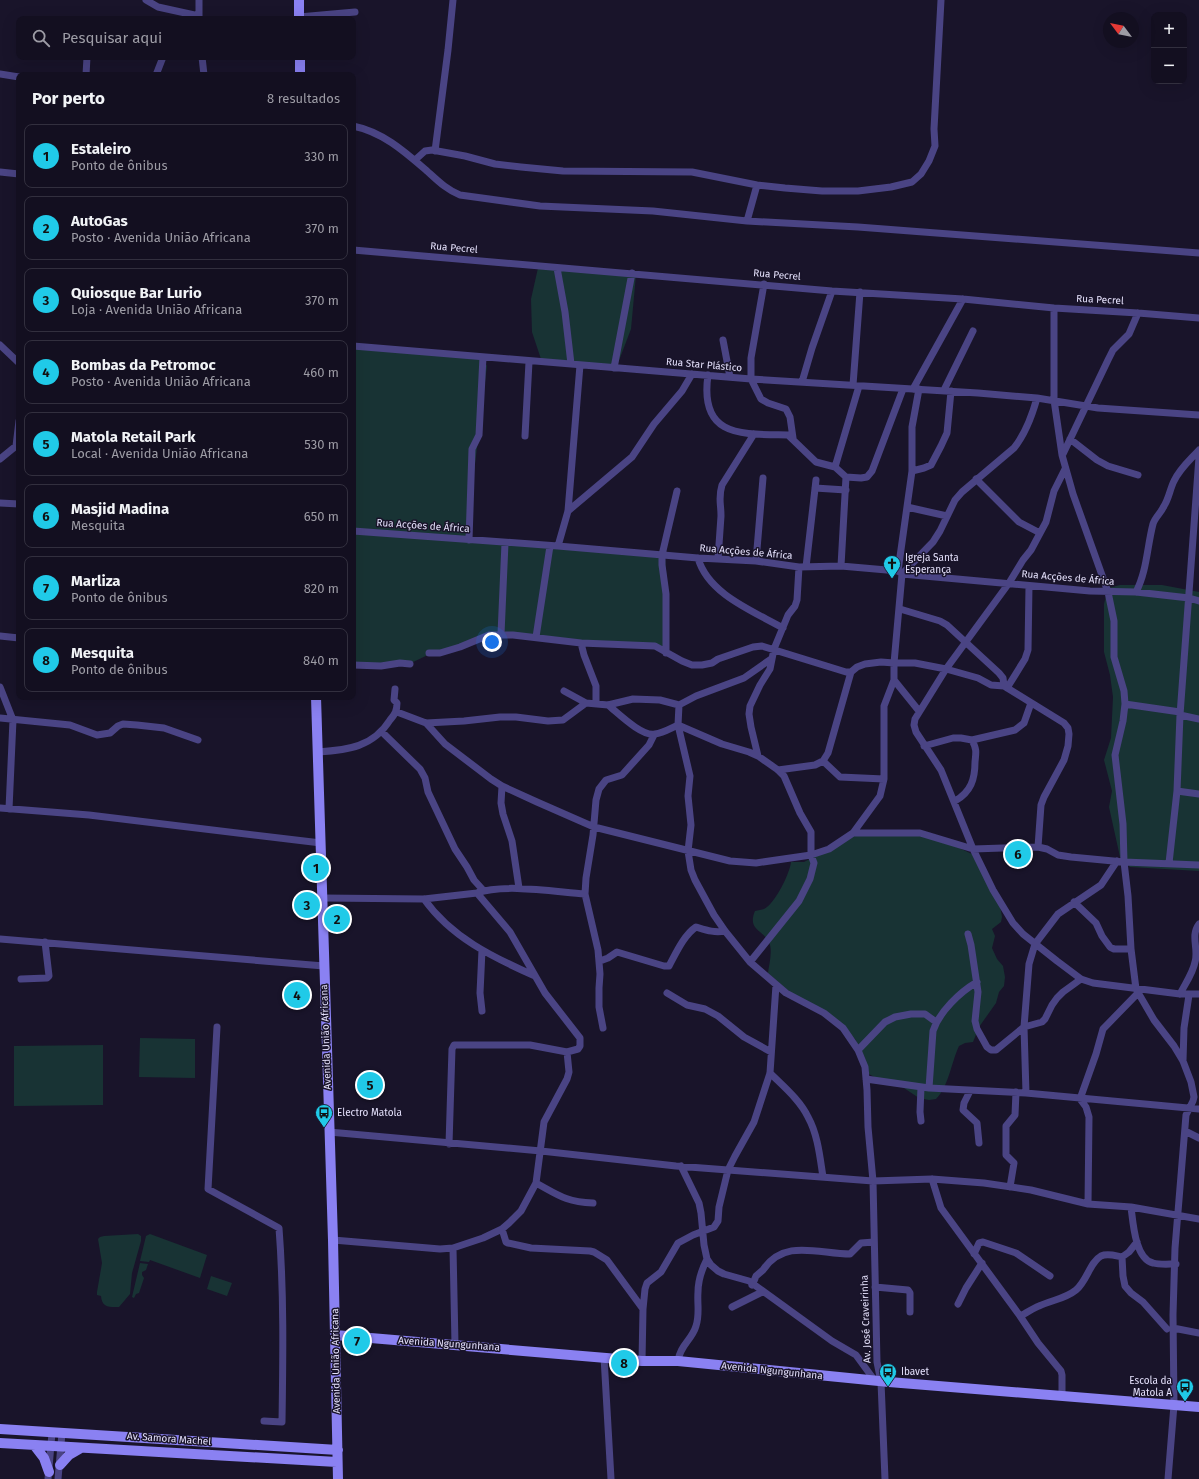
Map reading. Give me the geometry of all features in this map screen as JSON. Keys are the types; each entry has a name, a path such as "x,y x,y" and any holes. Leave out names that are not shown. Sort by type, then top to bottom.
{"main road":[{"path":"299,0 299,16"},
{"path":"300,60 300,72"},
{"name":"Avenida União Africana","path":"316,700 333,1240 338,1450 337,1479"},
{"name":"Avenida Ngungunhana","path":"335,1335 642,1361 678,1361 878,1381 1199,1407"},
{"name":"Av. Samora Machel","path":"0,1429 338,1450"},
{"path":"320,1449 333,1440 337,1434"},
{"name":"Av. Samora Machel","path":"0,1443 337,1462"},
{"path":"34,1445 44,1458 49,1475"},
{"path":"60,1465 69,1455 81,1448"},
{"path":"320,1461 333,1471 337,1479"}],"street":[{"path":"146,0 158,6 192,16"},
{"path":"199,0 199,16"},
{"path":"435,151 453,0"},
{"path":"415,160 425,151 435,151 465,156 495,164 521,167 563,170 692,172 757,185 822,191 858,191 891,187 912,182 921,174 929,161 934,146 941,0"},
{"path":"318,16 355,12"},
{"path":"86,60 86,72"},
{"path":"157,72 162,60"},
{"path":"202,60 204,72"},
{"path":"0,74 16,77"},
{"path":"356,127 370,131 399,147 449,190 460,195 540,206 653,212 747,221 858,227 981,238 1199,253"},
{"path":"0,172 16,174"},
{"path":"747,221 757,185"},
{"name":"Rua Pecrel","path":"356,250 832,291 963,299 1054,308 1138,312 1199,318"},
{"path":"557,268 565,312 571,364"},
{"path":"614,368 632,273"},
{"path":"764,284 751,358 751,379 761,399 786,409 790,418 793,438"},
{"path":"802,382 832,291"},
{"path":"835,467 856,386 860,292"},
{"path":"426,723 445,744 502,786 594,827 730,861 756,863 811,855 829,849 854,833 880,796 884,779 884,706 894,680 894,663 900,609 900,572 912,471 912,427 916,389 963,299"},
{"path":"1054,308 1054,400 1062,455 1065,468 1108,592 1114,621 1114,657 1124,691 1125,704 1122,732 1115,755 1123,824 1120,861 1128,896 1137,991 1154,1020 1174,1046 1183,1061 1191,1082 1194,1097 1186,1115 1179,1215 1175,1248 1176,1264 1170,1329 1174,1405 1168,1479"},
{"path":"1062,455 1113,350 1129,334 1138,312"},
{"path":"912,471 924,468 931,464 942,446 947,433 948,390 973,331"},
{"path":"723,340 730,377"},
{"path":"0,345 16,360"},
{"name":"Rua Star Plástico","path":"356,346 529,362 571,364 751,379 903,389 948,390 1054,400 1098,408 1199,415"},
{"path":"469,540 472,449 479,435 483,357"},
{"path":"525,436 529,362"},
{"path":"558,546 568,511 580,365"},
{"path":"568,511 632,457 654,424 682,391 692,374"},
{"path":"708,375 706,396 714,419 736,432 788,435 793,438 816,462 835,467 846,477 867,477 872,471 903,389"},
{"path":"900,572 933,542 955,500 976,479 1014,448 1019,442 1029,423 1037,398"},
{"path":"718,559 721,513 719,501 722,485 754,434"},
{"path":"1070,439 1097,460 1108,466 1138,475"},
{"path":"0,459 16,446"},
{"path":"1136,592 1147,558 1155,518 1167,502 1172,485 1180,470 1199,450"},
{"path":"1169,863 1177,791 1180,713 1198,499 1199,458"},
{"path":"1065,468 1054,491 1046,522 1031,550 1009,583 946,669 919,711 914,725 916,732 924,746 938,763 955,801 973,849 1004,909 1013,923 1035,944 1081,978 1093,983 1137,991 1189,995 1199,994"},
{"path":"841,566 846,477"},
{"path":"756,561 762,478"},
{"path":"976,479 1019,522 1040,533"},
{"path":"758,756 751,727 749,714 750,706 757,690 770,669 774,649 797,600 816,480"},
{"path":"815,488 846,490"},
{"path":"666,653 666,594 662,555 677,491"},
{"path":"0,503 16,504"},
{"path":"907,507 947,516"},
{"name":"Rua Acções de África","path":"356,531 698,558 756,561 803,567 841,566 1028,586 1108,592 1136,592 1189,598 1199,601"},
{"path":"501,634 505,543"},
{"path":"536,637 550,546"},
{"path":"698,558 705,575 722,592 739,604 783,628"},
{"path":"1006,687 1025,659 1028,650 1028,586"},
{"path":"900,609 940,621 947,625 999,672 1006,687"},
{"path":"429,653 450,650 489,635 501,634 581,643 654,646 692,665 712,663 718,659 753,647 762,646 836,670 851,672"},
{"path":"0,636 16,638"},
{"path":"581,643 596,686 596,704"},
{"path":"564,691 586,703 608,705 633,699 660,700 679,705 696,696 744,678 771,659"},
{"path":"778,770 815,765 823,761 828,753 851,672 857,667 865,664 881,662 915,663 973,676 991,685 1006,687 1064,723 1068,728 1069,734 1064,760 1041,805 1038,847"},
{"path":"356,665 381,666 400,663 410,664"},
{"path":"894,680 919,711"},
{"path":"0,687 13,720 9,809"},
{"path":"318,752 343,750 356,747 382,732 397,712 397,703 394,700 395,690"},
{"path":"397,712 426,723 500,717 558,721 563,720 586,703"},
{"path":"924,746 953,738 972,740 1008,733 1020,727 1027,719 1031,703"},
{"path":"1125,704 1180,713 1199,719"},
{"path":"608,705 629,722 648,734 654,735 678,725 722,744 758,756 784,776 796,805 811,832 811,855 814,863 813,871 799,901 750,962"},
{"name":"Av. José Craveirinha","path":"679,705 678,725 690,776 688,796 691,825 688,851 694,880 714,916 750,962 776,985 795,999 830,1017 843,1028 858,1050 864,1067 872,1181 877,1369 885,1479"},
{"path":"0,718 70,725 97,735 110,733 118,726 123,724 137,725 164,728 198,740"},
{"path":"382,732 420,769 425,778 428,792 455,849 467,867 480,892 510,932 556,1009 580,1038 580,1046 578,1049 567,1052 530,1045 454,1045 452,1049 449,1144"},
{"path":"603,1028 599,1000 600,961 593,924 585,894 596,800 599,789 606,780 622,775 649,745 654,735"},
{"path":"955,801 967,792 971,786 974,776 977,751 972,740"},
{"path":"823,761 840,777 884,779"},
{"path":"502,786 503,814 512,841 519,888"},
{"path":"1177,791 1199,794"},
{"path":"0,808 89,815 321,843"},
{"path":"854,833 920,833 973,849 1038,847 1062,856 1199,865"},
{"path":"1026,1093 1024,1027 1029,964 1035,944 1058,914 1101,885 1120,861"},
{"path":"323,898 424,899 519,888 585,894"},
{"path":"424,899 431,909 458,935 506,963 535,976"},
{"path":"1074,902 1096,923 1102,936 1110,947 1114,949 1132,949"},
{"path":"1180,994 1196,960 1194,936 1196,928 1199,924"},
{"path":"600,961 617,952 664,966 669,966 680,946 696,927 710,932 725,931"},
{"path":"968,934 972,945 977,982 978,998 974,1021 987,1047 991,1050 996,1050 1024,1027 1042,1022 1057,998 1081,978"},
{"path":"0,939 324,966"},
{"path":"21,980 47,978 49,976 45,942"},
{"path":"482,950 480,993 482,1011"},
{"path":"929,1088 933,1031 936,1022 965,989 977,982"},
{"path":"642,1361 643,1309 647,1283 661,1272 676,1246 684,1239 714,1228 718,1221 719,1207 728,1170 754,1122 770,1073 776,985"},
{"path":"1080,1098 1096,1054 1103,1029 1137,991"},
{"path":"667,993 687,1005 705,1009 718,1016 744,1037 771,1052"},
{"path":"1183,1061 1184,1028 1189,995"},
{"path":"858,1050 885,1022 894,1017 911,1014 925,1014 936,1022"},
{"path":"217,1027 208,1189 279,1228 282,1261 283,1306 282,1422 264,1421"},
{"path":"333,1240 440,1249 453,1248 484,1238 509,1224 521,1211 536,1183 544,1122 567,1079 569,1072 567,1052"},
{"path":"770,1073 797,1101 808,1115 813,1128 823,1177"},
{"path":"866,1079 929,1088 1016,1092 1199,1109"},
{"path":"921,1087 921,1121"},
{"path":"970,1091 964,1103 963,1110 977,1124 979,1144"},
{"path":"1010,1187 1014,1163 1006,1155 1006,1126 1015,1115 1016,1092"},
{"path":"1080,1098 1090,1117 1088,1204"},
{"path":"1185,1131 1199,1138"},
{"path":"329,1132 728,1170 872,1181 932,1179 1031,1190 1088,1204 1131,1207 1199,1219"},
{"path":"678,1361 679,1353 696,1329 699,1317 699,1279 707,1259 699,1203 681,1166"},
{"path":"932,1179 941,1208 982,1263 1038,1343 1061,1371 1062,1395"},
{"path":"536,1183 566,1199 592,1203"},
{"path":"1131,1207 1137,1242 1142,1255 1153,1263 1176,1264"},
{"path":"502,1229 506,1242 513,1245 531,1248 584,1250 594,1252 607,1260 643,1309"},
{"path":"752,1285 757,1276 769,1262 786,1252 798,1249 850,1254 862,1244 874,1242"},
{"path":"974,1254 979,1243 983,1242 1016,1253 1050,1276"},
{"path":"1020,1316 1039,1306 1065,1298 1077,1290 1084,1282 1096,1259 1103,1255 1109,1254 1122,1257 1129,1252 1137,1242"},
{"path":"453,1248 455,1344"},
{"path":"1122,1257 1125,1286 1131,1293 1143,1302 1170,1329 1199,1333"},
{"path":"707,1259 718,1271 744,1279 832,1342 856,1355 878,1381"},
{"path":"958,1304 968,1284 982,1263"},
{"path":"875,1287 908,1290 910,1293 910,1312"},
{"path":"732,1307 762,1292"},
{"path":"604,1357 611,1479"},
{"path":"49,1475 56,1446 57,1433"},
{"path":"56,1446 60,1465 58,1479"}],"green space":[{"path":"538,268 636,275 631,329 615,371 541,359 532,332 531,299"},
{"path":"356,348 479,354 487,366 467,538 665,557 667,582 664,650 493,636 430,654 411,663 356,665"},
{"path":"1120,585 1162,585 1199,592 1199,871 1130,867 1120,857 1109,807 1112,791 1104,760 1111,738 1113,697 1110,675 1104,652 1104,604 1108,588"},
{"path":"918,835 953,845 974,855 1000,905 1002,917 1001,922 992,929 995,936 992,948 997,959 1003,966 1005,977 1004,986 999,992 996,1003 979,1027 973,1042 965,1043 959,1046 944,1088 936,1099 929,1100 919,1098 904,1088 869,1074 865,1058 855,1039 839,1022 798,999 768,973 771,953 769,942 754,926 753,922 755,911 768,906 777,895 785,880 791,862 804,862 854,836"},
{"path":"140,1038 195,1039 195,1078 139,1077"},
{"path":"103,1045 103,1105 14,1106 14,1046"},
{"path":"138,1234 141,1236 141,1241 132,1273 130,1294 119,1307 104,1305 101,1296 97,1295 102,1263 98,1239 104,1236"},
{"path":"150,1234 207,1255 200,1278 150,1260 149,1262 140,1261 146,1236"},
{"path":"140,1263 148,1264 146,1270 142,1272 144,1278 139,1293 136,1294 134,1298 132,1297"},
{"path":"211,1276 232,1283 227,1296 207,1289"}],"place":[{"name":"Igreja Santa Esperança","path":"892,579"},
{"name":"Masjid Madina","path":"1018,854"},
{"name":"Estaleiro","path":"316,868"},
{"name":"Quiosque Bar Lurio","path":"307,905"},
{"name":"AutoGas","path":"337,919"},
{"name":"Bombas da Petromoc","path":"297,995"},
{"name":"Matola Retail Park","path":"370,1085"},
{"name":"Electro Matola","path":"324,1128"},
{"name":"Marliza","path":"357,1341"},
{"name":"Mesquita","path":"624,1363"},
{"name":"Ibavet","path":"888,1387"},
{"name":"Escola da Matola A","path":"1185,1402"}]}
